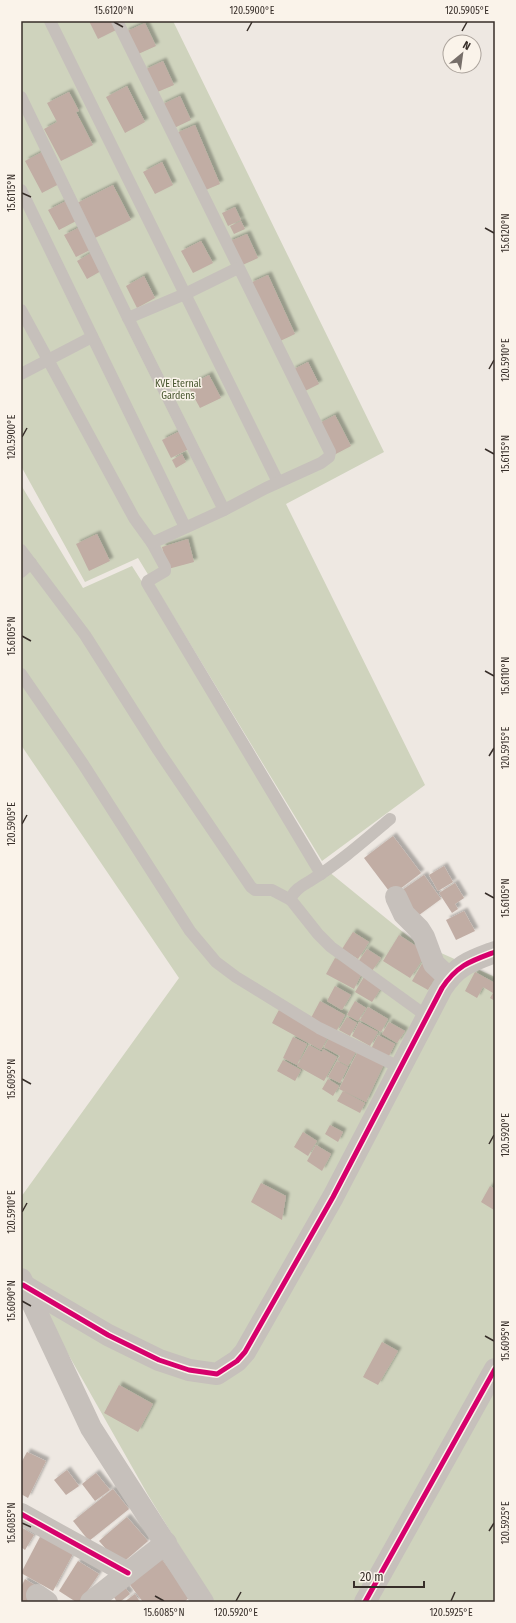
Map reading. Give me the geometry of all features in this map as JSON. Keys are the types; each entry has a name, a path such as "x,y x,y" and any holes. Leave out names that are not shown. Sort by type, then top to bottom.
{"street":[{"path":"396,897 404,914 419,929 434,964 449,978"},
{"path":"22,1282 108,1335 159,1360 189,1370 217,1374 237,1361 245,1352 333,1197 449,978 468,962 495,952"},
{"path":"22,1282 91,1428 203,1602"},
{"path":"365,1602 495,1369"},
{"path":"21,1514 128,1573"},
{"path":"91,1602 166,1543"}],"lane":[{"path":"50,21 278,482"},
{"path":"117,21 331,455 327,460 152,543"},
{"path":"21,97 128,318 224,510"},
{"path":"21,190 24,203 92,337 184,527"},
{"path":"128,318 185,294 238,268"},
{"path":"21,310 134,518 152,543 165,567 165,570 147,583 321,874"},
{"path":"21,374 92,337"},
{"path":"21,550 86,635 158,750 251,887 254,890 272,890 291,900 318,934 331,947 428,1017"},
{"path":"21,572 31,563"},
{"path":"21,674 83,764 190,931 216,962 236,977 319,1028 401,1068"},
{"path":"291,900 294,893 340,860 390,819"}],"green space":[{"name":"KVE Eternal Gardens","path":"21,21 173,21 384,452 286,504 425,785 322,861 138,558 85,582 21,466"},
{"path":"21,485 83,588 132,566 323,867 414,941 495,977 495,1602 214,1602 148,1495 21,1271 21,1197 179,978 21,745"}],"building":[{"path":"89,21 114,21 118,29 98,39"},
{"path":"145,23 156,46 136,55 125,32"},
{"path":"163,61 174,85 155,93 144,70"},
{"path":"127,86 145,122 125,133 106,97"},
{"path":"69,92 79,111 76,112 93,145 61,161 44,129 57,122 47,103"},
{"path":"180,96 191,120 172,129 161,105"},
{"path":"195,125 220,184 201,192 176,133"},
{"path":"42,152 59,184 42,193 25,161"},
{"path":"162,162 173,185 155,194 143,172"},
{"path":"113,185 131,220 95,238 77,203"},
{"path":"66,201 76,221 59,230 48,210"},
{"path":"235,207 241,220 228,226 222,213"},
{"path":"241,221 245,229 234,234 230,226"},
{"path":"80,227 92,249 76,257 64,235"},
{"path":"247,234 258,258 238,267 228,242"},
{"path":"201,241 213,263 193,273 181,251"},
{"path":"91,253 101,271 87,279 77,261"},
{"path":"268,275 295,334 276,343 250,283"},
{"path":"144,276 155,298 137,308 126,286"},
{"path":"308,362 319,384 303,392 292,370"},
{"path":"209,375 221,398 200,408 188,386"},
{"path":"335,415 351,446 334,455 318,424"},
{"path":"180,431 189,449 171,458 162,440"},
{"path":"182,454 186,462 176,468 172,460"},
{"path":"97,534 110,561 89,571 76,544"},
{"path":"188,539 194,562 168,569 162,547"},
{"path":"393,836 421,873 392,895 364,858"},
{"path":"444,866 453,882 438,891 429,875"},
{"path":"424,875 441,899 415,918 398,893"},
{"path":"455,883 464,898 455,904 458,909 452,913 439,893"},
{"path":"464,911 475,931 456,940 446,920"},
{"path":"353,932 369,942 358,959 342,949"},
{"path":"399,935 427,953 410,978 383,961"},
{"path":"367,949 381,958 372,971 358,962"},
{"path":"335,958 362,973 354,989 326,974"},
{"path":"423,962 439,971 428,990 412,981"},
{"path":"475,972 495,983 495,1001 490,998 493,993 483,987 477,998 465,991"},
{"path":"364,977 381,988 372,1002 355,992"},
{"path":"335,986 351,995 342,1010 327,1001"},
{"path":"320,1001 345,1015 336,1032 311,1018"},
{"path":"355,1001 366,1008 358,1021 347,1015"},
{"path":"368,1007 388,1019 381,1032 360,1020"},
{"path":"280,1008 329,1035 321,1050 272,1023"},
{"path":"347,1017 357,1023 350,1036 339,1030"},
{"path":"359,1022 378,1032 370,1046 352,1036"},
{"path":"389,1022 405,1031 397,1043 382,1034"},
{"path":"378,1035 395,1044 388,1058 371,1049"},
{"path":"330,1036 357,1050 348,1066 337,1060 340,1056 324,1047"},
{"path":"293,1037 307,1044 297,1065 283,1058"},
{"path":"309,1045 322,1052 323,1049 337,1057 324,1081 297,1066"},
{"path":"359,1049 385,1062 366,1102 339,1089"},
{"path":"283,1060 301,1070 295,1081 277,1071"},
{"path":"337,1061 348,1067 340,1083 328,1077"},
{"path":"328,1079 339,1086 333,1096 322,1089"},
{"path":"343,1091 365,1103 360,1113 337,1101"},
{"path":"330,1125 343,1132 338,1142 325,1134"},
{"path":"303,1132 317,1141 308,1156 294,1147"},
{"path":"316,1145 331,1154 322,1171 307,1161"},
{"path":"261,1183 286,1196 282,1220 251,1202"},
{"path":"490,1186 495,1189 494,1210 481,1202"},
{"path":"382,1342 398,1351 378,1385 363,1377"},
{"path":"119,1385 153,1404 138,1432 104,1413"},
{"path":"27,1452 46,1461 28,1498 21,1494 21,1463"},
{"path":"67,1470 79,1486 66,1495 54,1480"},
{"path":"96,1473 110,1490 95,1501 82,1484"},
{"path":"113,1489 129,1509 89,1541 73,1521"},
{"path":"127,1517 148,1541 120,1565 99,1541"},
{"path":"21,1527 34,1535 25,1550 21,1547"},
{"path":"41,1535 74,1552 53,1591 21,1573"},
{"path":"160,1557 190,1597 184,1602 143,1602 127,1581"},
{"path":"78,1561 99,1574 80,1602 76,1602 59,1591"},
{"path":"25,1579 38,1587 28,1602 21,1602 21,1587"},
{"path":"122,1583 130,1594 120,1602 117,1602 110,1591"},
{"path":"135,1594 140,1602 124,1602"}],"cycle path":[{"path":"23,1285 108,1335 159,1360 189,1370 217,1374 237,1361 245,1352 333,1197 442,988 459,969 472,961 495,952"},
{"path":"365,1602 495,1369"},
{"path":"21,1514 128,1573"}]}
